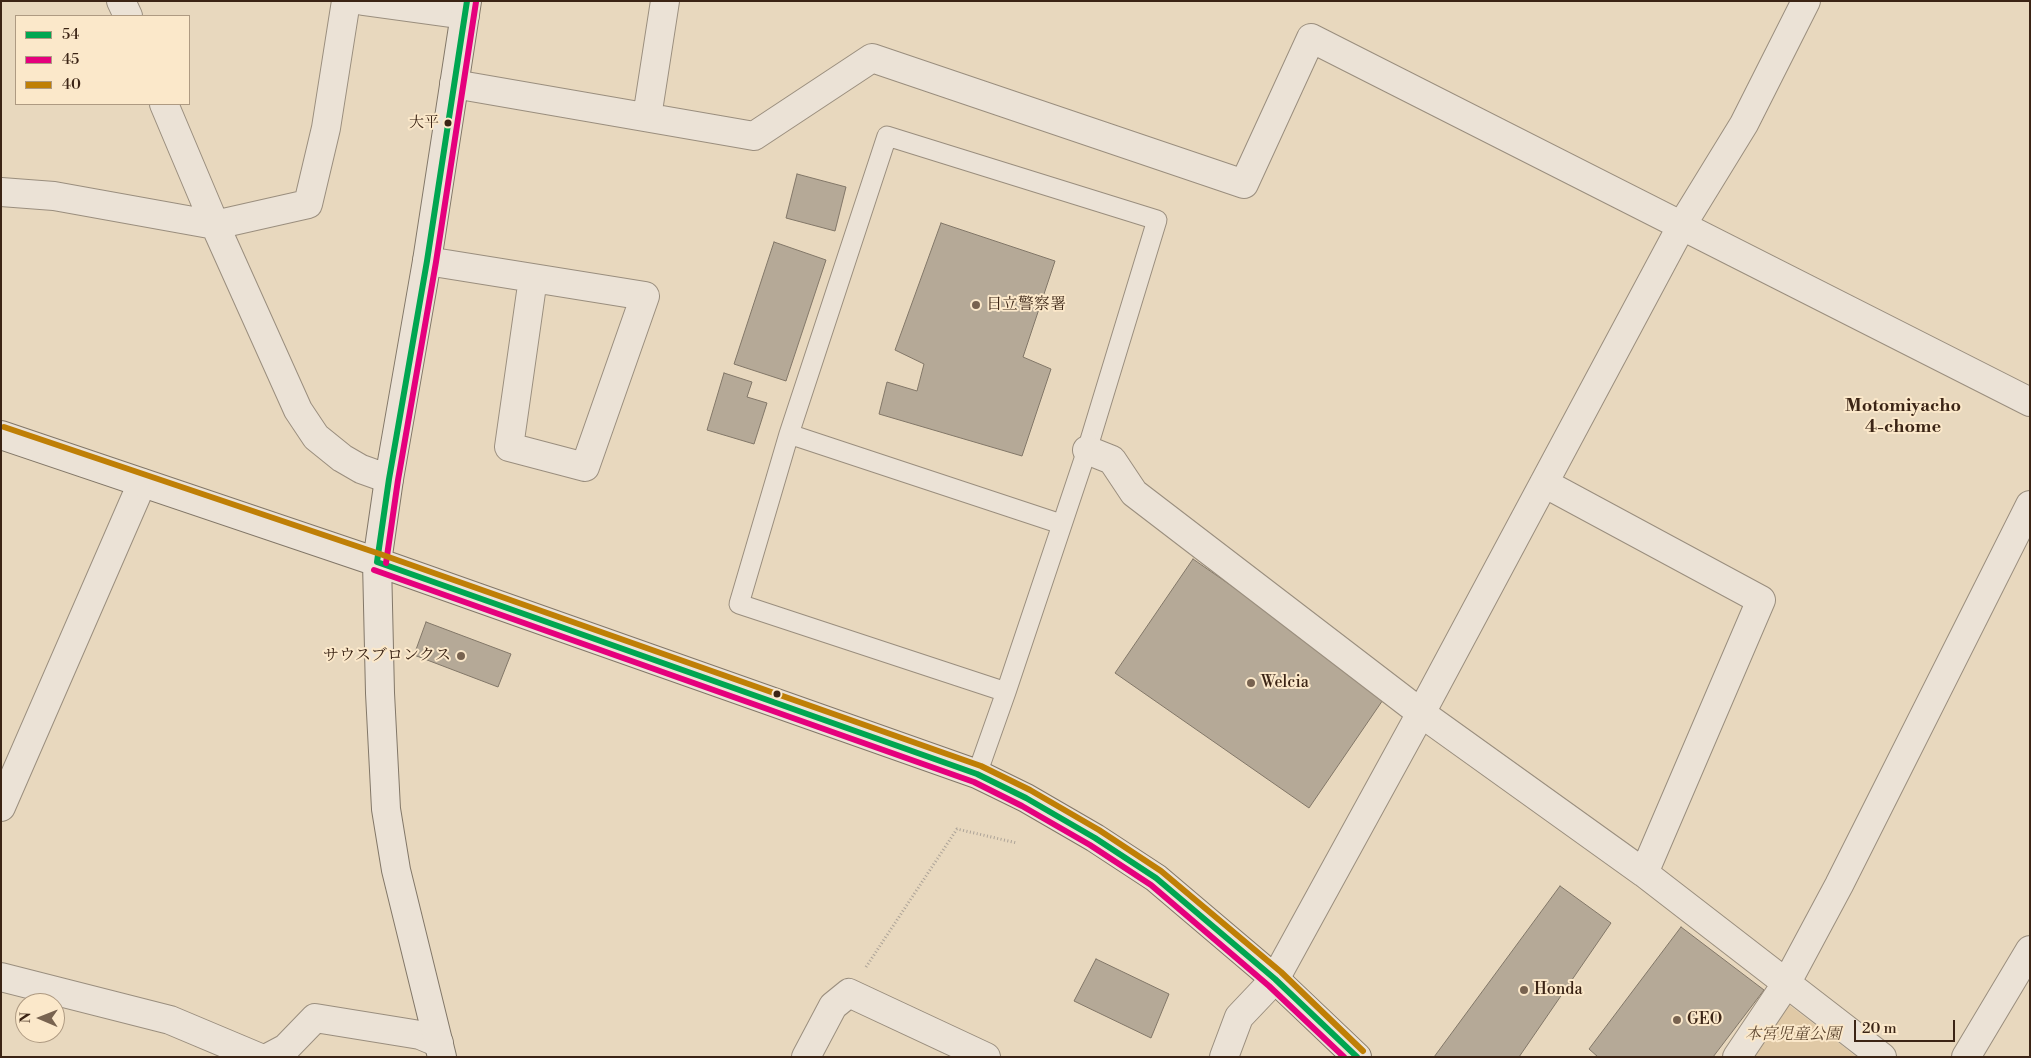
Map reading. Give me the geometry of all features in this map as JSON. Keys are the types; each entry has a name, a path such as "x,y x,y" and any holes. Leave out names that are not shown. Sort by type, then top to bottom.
{"street":[{"path":"121,1 128,15"},
{"path":"1,192 54,196 215,226 308,204 326,128 346,1"},
{"path":"363,1 466,8 427,261 389,479 377,562 380,692 386,809 396,870 441,1050"},
{"path":"647,117 665,1"},
{"path":"1224,1057 1239,1016 1275,979 1422,712 1682,225 1744,124 1806,1"},
{"path":"454,84 754,136 872,58 1244,184 1311,38 2030,402"},
{"path":"164,105 215,226 298,410 316,437 342,458 361,469 389,479"},
{"path":"427,261 533,278 645,296 585,467 509,448 533,278"},
{"path":"1,435 377,562 977,774 1026,798 1094,838 1156,878 1275,979 1357,1057"},
{"path":"1087,450 1112,460 1134,493 1422,712 1644,873 1882,1057"},
{"path":"1,807 142,483"},
{"path":"1544,483 1760,600 1644,873"},
{"path":"1736,1057 1786,984 1839,884 2030,504"},
{"path":"1966,1057 2030,950"},
{"path":"1,977 170,1020 258,1057"},
{"path":"806,1057 833,1006 849,993 986,1057"},
{"path":"269,1057 286,1048 315,1018 420,1035 441,1050"}],"lane":[{"path":"977,774 1006,692 1087,450 1157,220 887,136 789,434 739,604 1006,692"},
{"path":"789,434 1061,524"}],"path":[{"path":"849,993 957,829 1017,843"}],"green space":[{"name":"本宮児童公園","path":"1788,1004 1857,1057 1752,1057"}],"building":[{"path":"797,174 846,187 835,231 786,218"},
{"name":"日立警察署","path":"941,223 1055,261 1023,357 1051,369 1022,456 879,414 887,382 917,391 924,364 895,350"},
{"path":"774,242 826,260 786,381 734,364"},
{"path":"724,373 752,382 747,397 767,403 754,444 707,430"},
{"name":"Welcia","path":"1193,559 1387,694 1309,808 1115,673"},
{"path":"426,622 511,654 498,687 414,655"},
{"name":"Honda","path":"1560,886 1611,923 1519,1057 1434,1057"},
{"name":"GEO","path":"1681,927 1764,990 1713,1057 1598,1057 1589,1049"},
{"path":"1096,959 1169,994 1151,1038 1074,1001"}],"transit line":[{"name":"54","path":"377,562 389,479 427,261 467,1"},
{"name":"45","path":"386,563 398,480 436,262 476,2"},
{"name":"40","path":"4,427 380,554 981,766 1030,790 1099,830 1161,871 1281,972 1363,1051"},
{"name":"54","path":"377,562 977,774 1026,798 1095,838 1156,878 1275,979 1357,1057"},
{"name":"45","path":"374,570 974,782 1022,806 1090,845 1151,885 1269,986 1344,1057"}],"place":[{"name":"大平","path":"448,123"},
{"name":"日立警察署","path":"976,305"},
{"name":"サウスブロンクス","path":"461,656"},
{"name":"Welcia","path":"1251,683"},
{"name":"Honda","path":"1524,990"},
{"name":"GEO","path":"1677,1020"}],"district":[{"name":"Motomiyacho 4-chome","path":"1903,417"}]}
